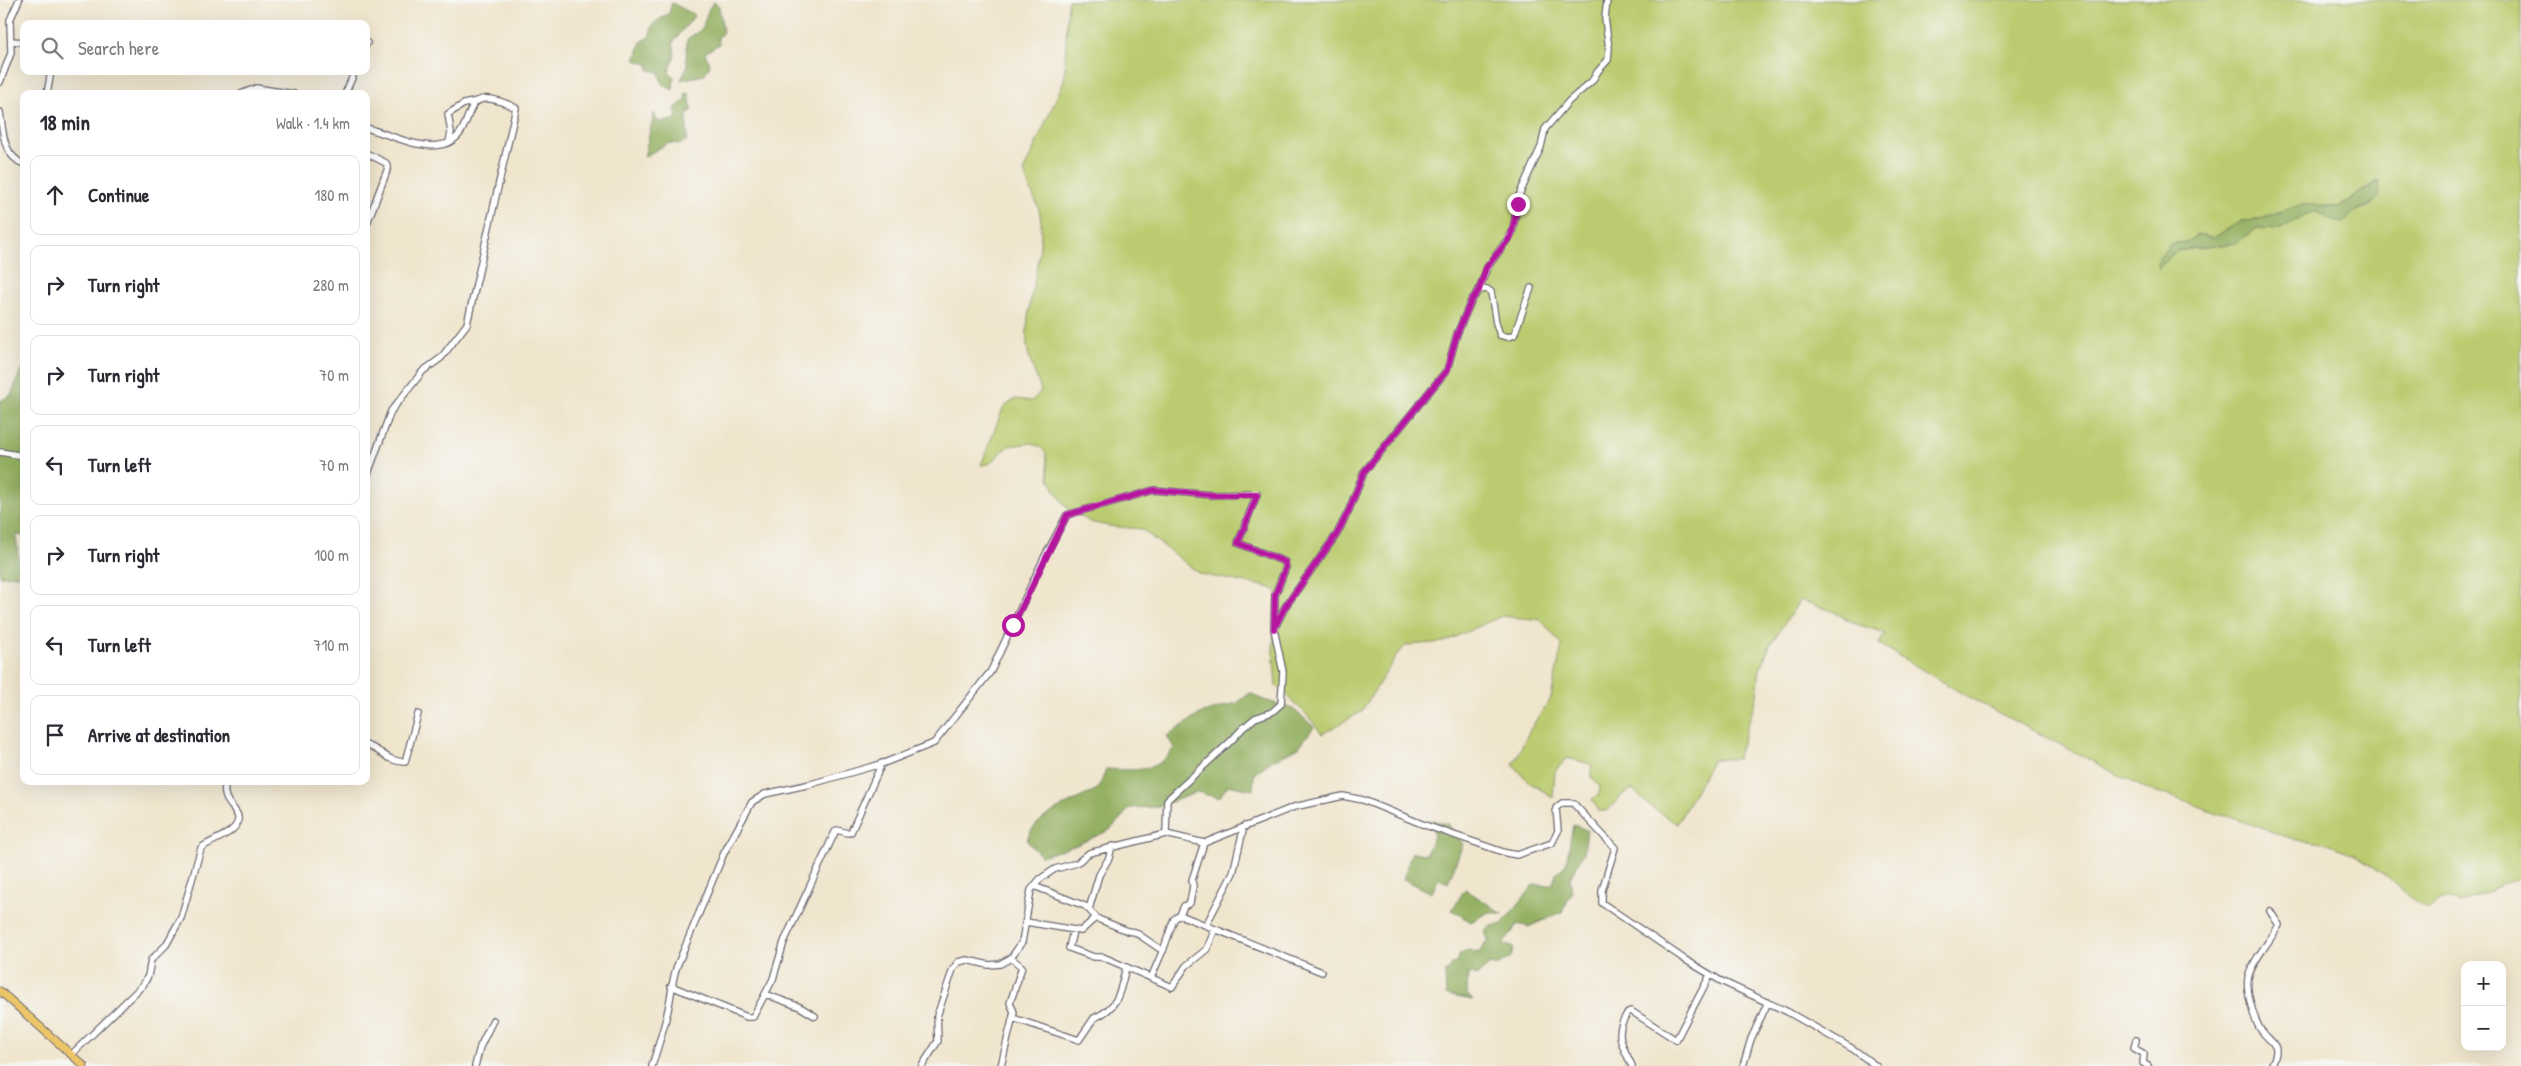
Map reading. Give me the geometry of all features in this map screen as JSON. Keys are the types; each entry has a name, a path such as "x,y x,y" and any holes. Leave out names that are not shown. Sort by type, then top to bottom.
{"main road":[{"path":"0,991 84,1066"}],"street":[{"path":"0,82 10,56 10,20 19,0"},
{"path":"1274,629 1285,607 1337,534 1364,472 1447,370 1457,334 1471,301 1479,290 1488,264 1511,236 1524,182 1541,147 1545,129 1568,100 1592,81 1608,60 1609,49 1605,18 1607,0"},
{"path":"11,41 20,42"},
{"path":"48,90 50,75"},
{"path":"347,90 353,75"},
{"path":"251,90 256,88 269,90"},
{"path":"370,468 391,412 423,371 441,358 467,324 516,108 486,97 477,102 464,104 448,114 451,132 449,142"},
{"path":"370,129 429,146 449,142 457,136 477,102"},
{"path":"0,112 7,150 11,156 20,162"},
{"path":"370,155 386,163 388,168 370,215"},
{"path":"1479,290 1487,289 1491,292 1500,335 1508,338 1514,336 1531,288"},
{"path":"0,452 20,455"},
{"path":"652,1066 664,1027 671,986 677,966 724,854 752,802 765,794 811,784 882,763 934,743 991,671 1060,526 1070,514 1154,490 1212,495 1257,494 1238,543 1285,562 1286,567 1275,595 1274,629 1283,672 1281,704 1272,712 1255,718 1243,728 1167,800 1166,834"},
{"path":"370,747 379,750 388,759 405,762 418,714"},
{"path":"671,986 749,1018 755,1015 773,979 784,942 835,832 839,830 851,832 882,763"},
{"path":"72,1054 143,985 148,976 150,962 166,945 181,918 201,848 233,829 237,824 238,814 225,797 226,785"},
{"path":"922,1066 938,1041 937,1016 953,969 958,962 967,960 989,965 1000,964 1011,958 1022,942 1028,903 1034,886 1040,879 1055,869 1077,863 1090,853 1112,846 1166,834 1204,843 1294,808 1347,796 1363,800 1460,838 1516,855 1552,843 1558,831 1556,808 1562,803 1573,803 1615,848 1602,890 1602,903 1710,975 1768,1002 1853,1049 1876,1066"},
{"path":"1206,925 1233,873 1244,826"},
{"path":"1151,978 1174,919 1180,915 1184,906 1191,902 1194,885 1192,880 1204,843"},
{"path":"1089,909 1099,875 1109,858 1112,846"},
{"path":"1034,886 1089,909 1098,919 1135,932 1163,950"},
{"path":"2270,910 2280,925 2255,964 2248,978 2248,985 2258,1024 2274,1043 2276,1049 2277,1056 2271,1066"},
{"path":"1180,915 1322,972"},
{"path":"1026,922 1082,931 1094,919 1098,919"},
{"path":"1073,931 1069,948 1103,957 1173,987 1186,966 1208,946 1215,929"},
{"path":"1001,1066 1014,1012 1010,1003 1022,966 1011,958"},
{"path":"1013,1018 1079,1040 1094,1018 1102,1015 1118,999 1126,967"},
{"path":"1632,1066 1619,1034 1621,1022 1628,1012 1631,1011 1676,1040 1710,975"},
{"path":"764,994 800,1007 815,1016"},
{"path":"1742,1066 1750,1039 1768,1002"},
{"path":"475,1066 480,1047 492,1020"},
{"path":"2136,1040 2134,1048 2144,1054 2143,1063 2148,1066"}],"green space":[{"path":"1068,0 2521,0 2521,877 2460,903 2447,899 2436,903 2428,909 2418,904 2384,874 2356,855 2325,843 2296,840 2140,786 1968,697 1879,644 1885,633 1856,624 1832,611 1800,600 1770,645 1760,669 1757,696 1737,759 1713,759 1677,824 1647,804 1632,789 1621,796 1607,811 1598,811 1592,799 1599,795 1600,787 1592,778 1591,764 1567,758 1555,771 1553,797 1530,783 1513,765 1531,728 1551,698 1562,645 1541,620 1502,616 1444,642 1407,645 1399,652 1361,712 1322,734 1308,716 1276,685 1273,649 1277,591 1268,587 1200,574 1141,529 1090,522 1068,509 1057,494 1049,478 1046,453 1032,443 1008,446 989,464 981,465 1003,408 1015,399 1032,401 1041,391 1028,352 1027,331 1041,237 1041,221 1024,170 1064,81","holes":["2379,180 2371,206 2352,212 2344,222 2331,220 2317,212 2300,217 2281,229 2257,228 2236,243 2176,251 2159,268 2169,244 2187,242 2197,235 2213,238 2241,221 2259,220 2277,212 2322,205 2338,207"]},
{"path":"714,2 719,6 723,32 718,38 719,44 705,53 710,65 704,75 681,80 688,65 686,60 687,39 702,29 709,8"},
{"path":"672,3 695,15 673,42 675,54 669,72 674,77 673,90 662,84 659,72 649,70 649,65 635,60 641,42 649,37 653,24 669,13"},
{"path":"689,93 692,111 687,113 687,140 681,144 668,143 644,157 654,113 658,122 674,120 677,116 675,108 686,100 685,94"},
{"path":"2380,180 2379,198 2348,217 2344,222 2331,220 2317,212 2300,217 2281,229 2257,228 2236,243 2176,251 2158,268 2157,263 2169,244 2187,242 2197,235 2213,238 2241,221 2259,220 2302,204 2338,207"},
{"path":"20,372 20,536 16,535 20,575 0,576 0,401 11,395"},
{"path":"1250,693 1264,700 1293,709 1314,727 1299,747 1273,760 1254,774 1253,790 1228,785 1219,798 1197,792 1159,807 1130,808 1110,830 1074,846 1041,856 1027,841 1037,824 1046,816 1099,788 1106,769 1144,769 1160,762 1174,748 1167,736 1200,714 1237,703"},
{"path":"1431,820 1448,824 1463,844 1448,883 1438,879 1432,893 1403,879 1412,852 1426,854 1434,836"},
{"path":"1573,825 1587,830 1584,852 1570,878 1572,892 1562,912 1528,927 1518,924 1503,944 1514,948 1511,957 1498,966 1490,964 1476,976 1468,973 1467,994 1473,1000 1446,995 1445,972 1451,968 1452,963 1457,964 1459,955 1468,950 1480,953 1486,942 1489,943 1485,931 1491,926 1502,924 1534,885 1552,885 1556,874 1566,864"},
{"path":"1465,889 1503,914 1489,912 1471,922 1452,910"}],"route":[{"path":"1013,625 1044,558 1067,515 1154,490 1212,495 1257,494 1238,543 1285,562 1286,567 1275,595 1274,629 1285,607 1337,534 1364,472 1388,440 1447,370 1457,334 1471,301 1479,290 1486,268 1511,236 1518,204"}]}
